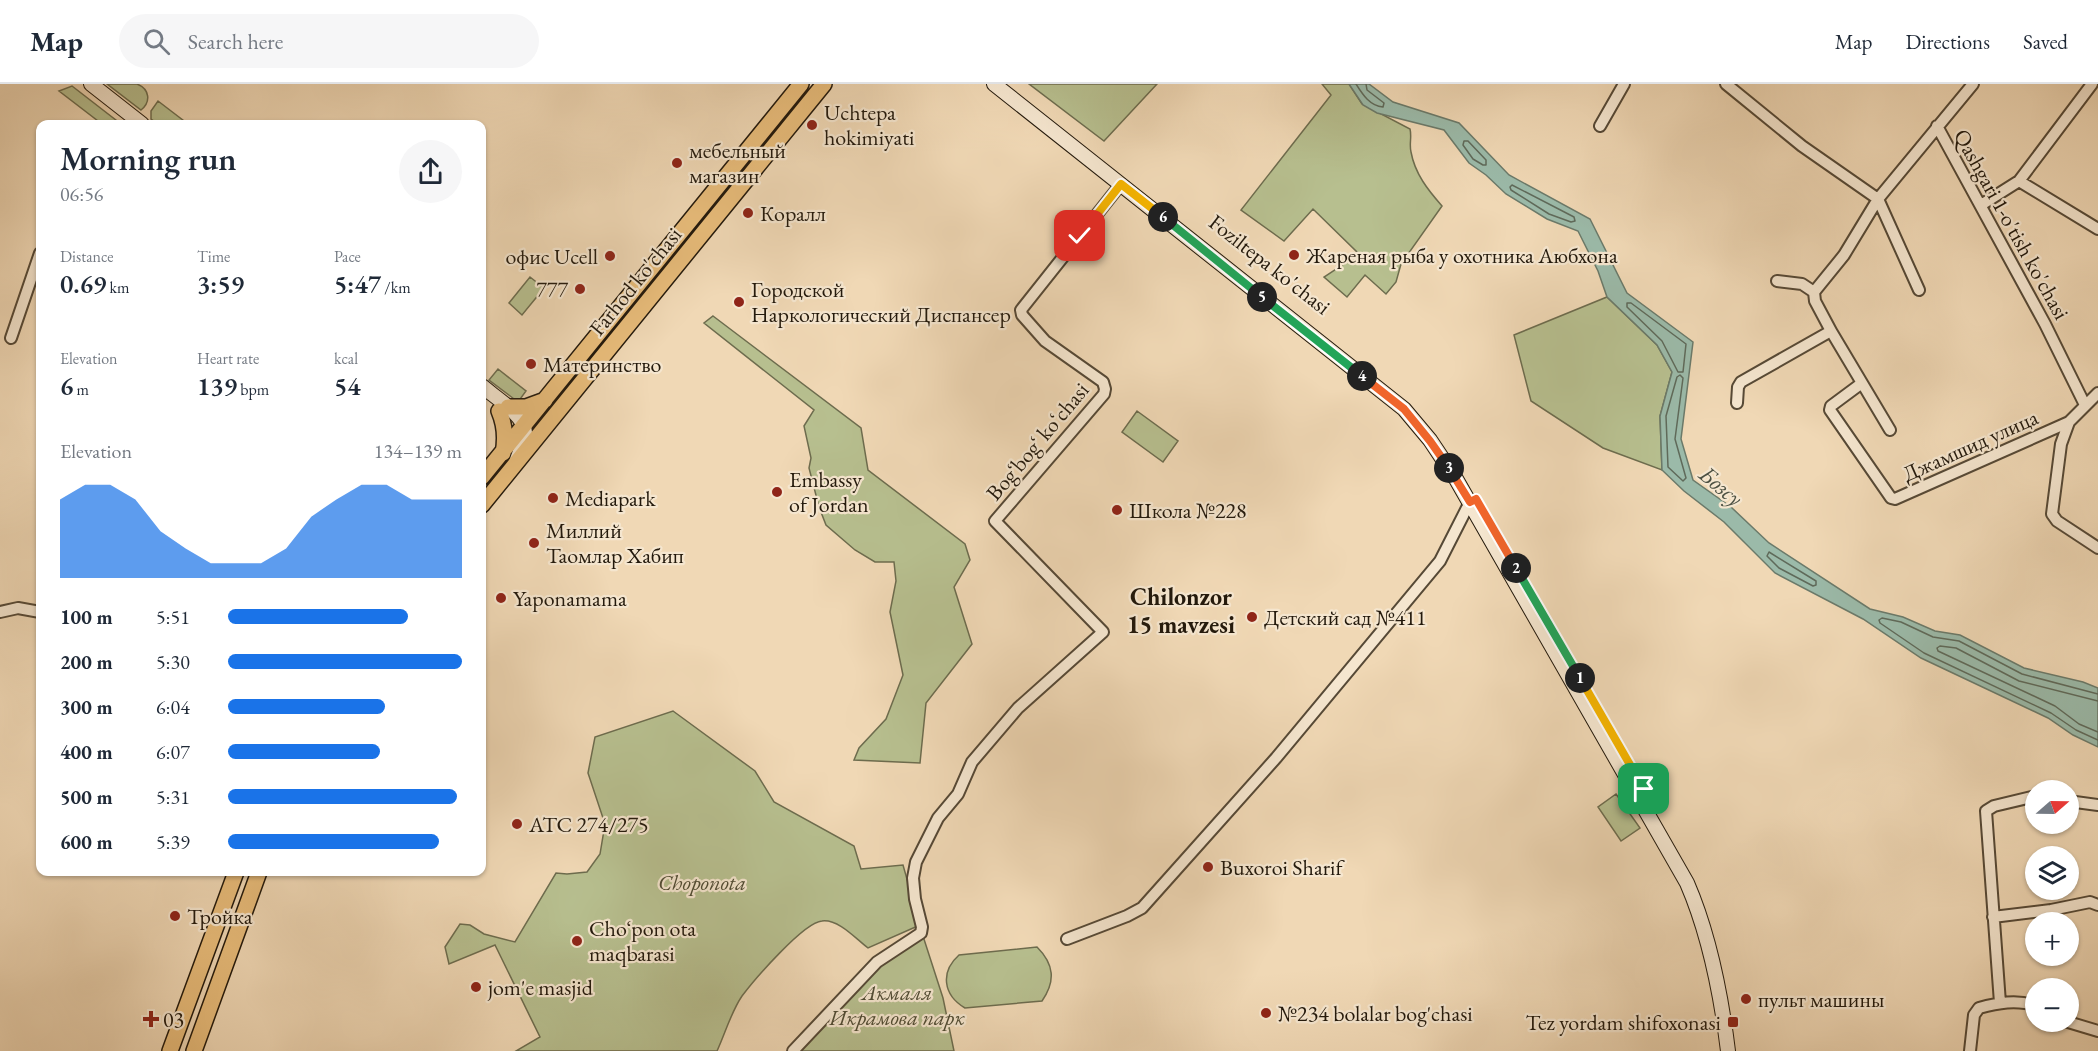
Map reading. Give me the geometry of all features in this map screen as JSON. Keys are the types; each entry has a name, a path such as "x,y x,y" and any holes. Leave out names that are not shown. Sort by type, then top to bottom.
{"main road":[{"path":"79,84 132,120"},
{"path":"91,84 133,120"},
{"name":"Farhod ko'chasi","path":"486,472 801,84"},
{"name":"Farhod ko'chasi","path":"486,500 824,84"},
{"name":"Foziltepa ko'chasi","path":"994,84 1404,409 1430,441 1473,500 1687,883 1700,915 1708,945 1725,1024 1728,1051"},
{"name":"Foziltepa ko'chasi","path":"1009,84 1407,403 1435,437 1621,748 1697,886 1716,943 1738,1051"},
{"path":"486,390 503,409 524,426 552,420"},
{"path":"486,400 503,409 526,407 545,400"},
{"path":"502,453 505,441 503,409"},
{"path":"517,463 525,433 524,426"},
{"path":"170,1051 235,876"},
{"path":"194,1051 257,878"}],"street":[{"path":"1600,126 1624,84"},
{"path":"1726,84 1802,146 1878,199 1919,290"},
{"path":"1890,430 1831,332 1815,301 1814,292 1844,255 1878,199 1973,84"},
{"path":"1981,205 2019,181 2092,84"},
{"name":"Qashgari 1-o'tish ko'chasi","path":"1937,126 2045,324 2085,405"},
{"path":"2019,181 2098,229"},
{"name":"Bogʻbogʻ koʻchasi","path":"793,1051 877,962 921,933 922,927 915,899 913,878 916,862 938,818 958,794 972,762 1018,708 1102,632 995,521 1104,394 1104,382 1045,341 1022,315 1021,310 1121,184"},
{"path":"10,338 36,264"},
{"path":"1777,281 1802,284 1814,292"},
{"path":"1737,403 1738,387 1742,382 1831,332"},
{"name":"Джамшид улица","path":"1862,383 1831,406 1830,410 1891,498 1895,499 2069,422 2098,393"},
{"name":"Джамшид улица","path":"2069,422 2061,444 2052,513 2057,521 2098,548"},
{"path":"1067,939 1142,908 1276,758 1433,570 1445,554 1464,509 1473,500"},
{"path":"0,612 18,608 36,611"},
{"path":"2000,1003 1986,811 1994,806 2025,799"},
{"path":"2079,802 2098,805"},
{"path":"1993,917 2051,910 2090,902 2098,905"},
{"path":"1970,1051 1978,1008 2000,1003 2025,1003"},
{"path":"2079,1025 2098,1031"}],"green space":[{"path":"107,84 137,84 145,89 148,100 141,110"},
{"path":"1029,84 1157,84 1104,141"},
{"path":"1322,84 1349,84 1362,104 1410,129 1410,149 1419,175 1442,206 1401,264 1396,282 1386,294 1365,275 1347,297 1324,277 1359,254 1313,209 1284,241 1241,210 1331,95"},
{"path":"72,86 116,120 97,120 59,91"},
{"path":"158,101 183,120 152,120 151,111"},
{"path":"530,277 544,288 522,315 509,303"},
{"path":"1607,297 1657,345 1672,372 1660,416 1662,470 1603,448 1531,401 1514,335"},
{"path":"713,316 861,428 868,470 965,544 970,560 954,587 972,644 926,703 920,763 854,760 859,748 886,719 903,675 890,612 896,581 894,562 875,562 855,550 826,525 809,468 811,458 804,426 814,410 704,323"},
{"path":"498,369 526,391 518,402 489,380"},
{"path":"1137,411 1178,441 1163,462 1122,432"},
{"name":"Choponota","path":"673,711 755,771 774,802 854,846 861,869 903,865 920,925 868,948 835,923 822,921 814,924 780,953 742,996 717,1051 516,1051 540,1037 495,945 449,964 445,947 460,924 470,925 484,934 515,942 556,873 587,872 600,854 605,824 588,773 595,737"},
{"path":"1616,794 1640,828 1621,841 1598,807"},
{"name":"Акмаля Икрамова парк","path":"922,933 943,998 954,1051 795,1051 873,960"},
{"path":"1037,947 1047,960 1051,973 1050,987 1042,1001 965,1008 952,997 948,990 949,969 959,955"}],"water":[{"name":"Бозсу","path":"1349,84 1369,84 1393,102 1459,123 1509,175 1590,219 1627,293 1693,342 1681,439 1693,480 1731,507 1769,543 1870,609 1903,617 1935,631 1960,635 2024,668 2083,682 2098,688 2098,747 2073,735 2048,718 1921,658 1863,619 1775,573 1724,522 1684,491 1662,470 1660,416 1672,372 1657,345 1607,297 1598,271 1578,231 1547,219 1506,194 1469,163 1444,130 1377,113 1363,105"}],"place":[{"name":"Uchtepa hokimiyati","path":"812,125"},
{"name":"мебельный магазин","path":"677,163"},
{"name":"Коралл","path":"748,213"},
{"name":"Жареная рыба у охотника Аюбхона","path":"1294,255"},
{"name":"офис Ucell","path":"610,256"},
{"name":"777","path":"580,289"},
{"name":"Городской Наркологический Диспансер","path":"739,302"},
{"name":"Материнство","path":"531,364"},
{"name":"Embassy of Jordan","path":"777,492"},
{"name":"Mediapark","path":"553,498"},
{"name":"Школа №228","path":"1117,510"},
{"name":"Миллий Таомлар Хабип","path":"534,543"},
{"name":"Yaponamama","path":"501,598"},
{"name":"Детский сад №411","path":"1252,617"},
{"name":"АТС 274/275","path":"517,824"},
{"name":"Buxoroi Sharif","path":"1208,867"},
{"name":"Тройка","path":"175,916"},
{"name":"Choʻpon ota maqbarasi","path":"577,941"},
{"name":"jom'e masjid","path":"476,987"},
{"name":"пульт машины","path":"1746,999"},
{"name":"№234 bolalar bog'chasi","path":"1266,1013"},
{"name":"03","path":"151,1019"},
{"name":"Tez yordam shifoxonasi","path":"1733,1022"}],"district":[{"name":"Chilonzor 15 mavzesi","path":"1181,611"}],"route":[{"path":"1080,236 1121,184 1404,409 1430,441 1470,502 1476,499 1644,789"}]}
